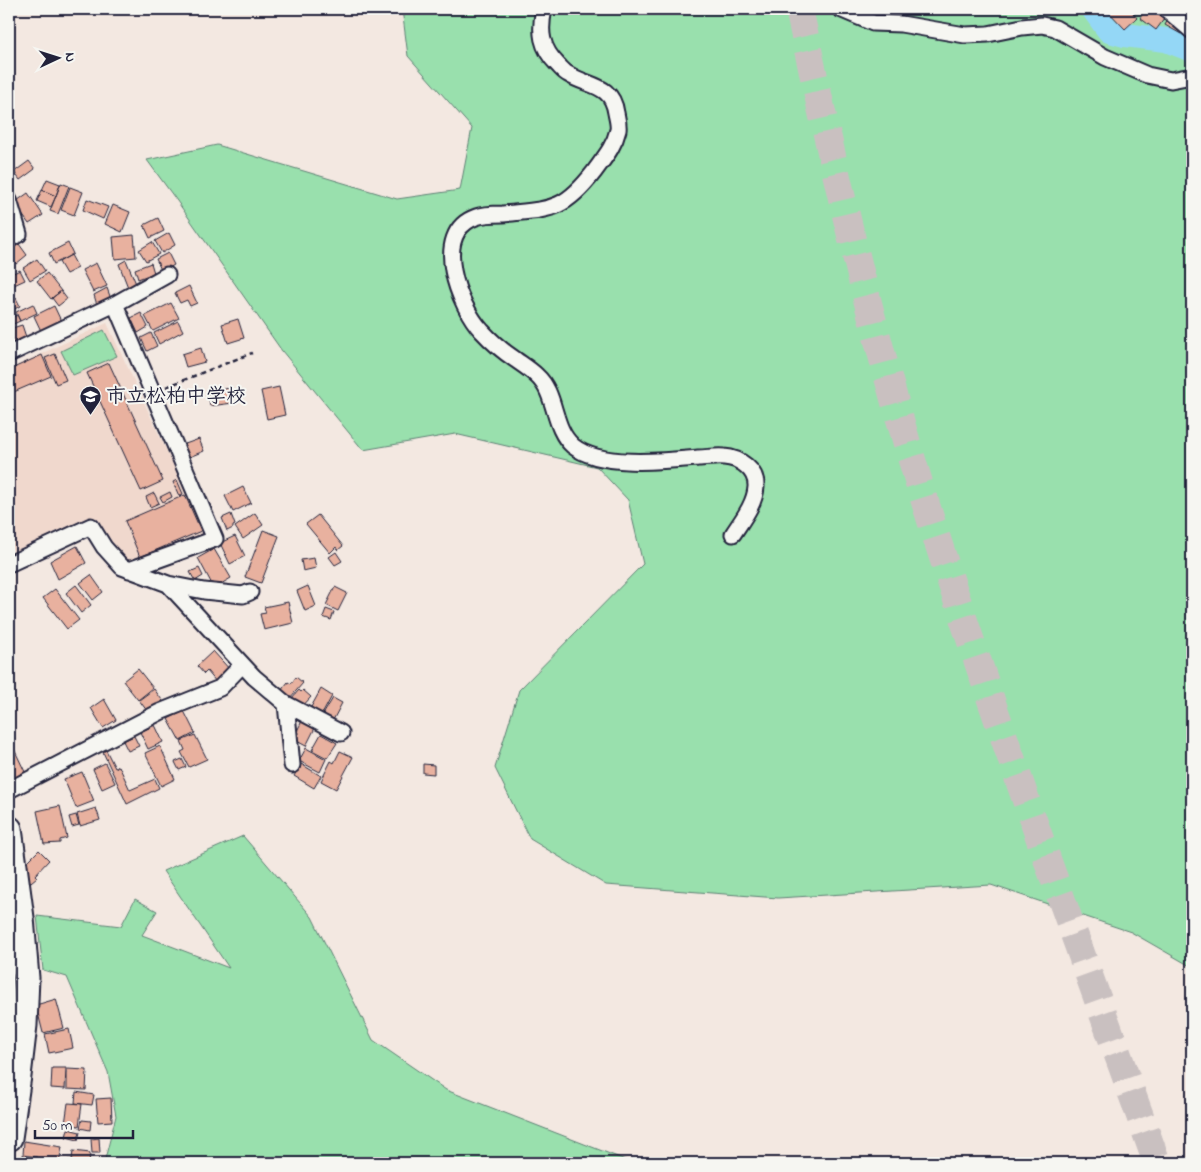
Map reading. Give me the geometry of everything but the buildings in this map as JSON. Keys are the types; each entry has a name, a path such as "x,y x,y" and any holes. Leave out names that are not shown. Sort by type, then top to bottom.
{"highway":[{"path":"9,830 11,863 21,918 26,978 23,1034 9,1138"}],"street":[{"path":"544,9 542,40 550,57 567,74 595,84 608,93 616,108 618,128 612,147 586,182 566,202 548,210 476,217 463,225 455,236 451,253 455,278 465,308 481,331 507,354 538,377 548,392 558,424 573,446 588,454 616,460 662,461 725,456 742,461 749,468 756,482 756,489 750,507 733,534"},
{"path":"840,9 873,23 901,24 965,35 988,34 1042,24 1055,28 1105,57 1147,75 1171,80 1192,76"},
{"path":"1166,9 1192,30"},
{"path":"9,200 20,234 9,239"},
{"path":"9,354 115,304 167,275"},
{"path":"115,304 215,539 129,570"},
{"path":"9,564 91,526 104,547 122,567 129,570 168,584 204,591 243,595 250,592"},
{"path":"168,584 242,665 286,704 341,733"},
{"path":"9,790 160,712 220,688 242,665"},
{"path":"286,704 292,765"}],"path":[{"path":"152,392 252,353"}],"shaded area":[{"path":"107,323 206,535 136,562 122,558 113,543 93,518 14,553 9,542 9,369"}],"green space":[{"path":"402,9 1192,9 1192,967 1131,932 991,885 778,898 606,885 530,839 495,768 519,690 643,564 628,500 597,467 455,434 363,450 282,351 147,160 217,145 397,199 460,190 472,128 408,56"},
{"path":"104,330 117,356 73,375 61,351"},
{"path":"243,836 312,917 373,1040 446,1090 633,1163 104,1163 116,1116 108,1072 67,977 43,970 37,916 121,926 135,899 157,911 142,935 229,968 163,871"}],"waterway":[{"path":"1093,9 1109,31 1124,35 1166,40 1192,50"}],"tunnel":[{"path":"799,9 854,249 885,368 920,486 1005,741 1157,1163"}],"place":[{"name":"市立松柏中学校","path":"90,416"}]}
